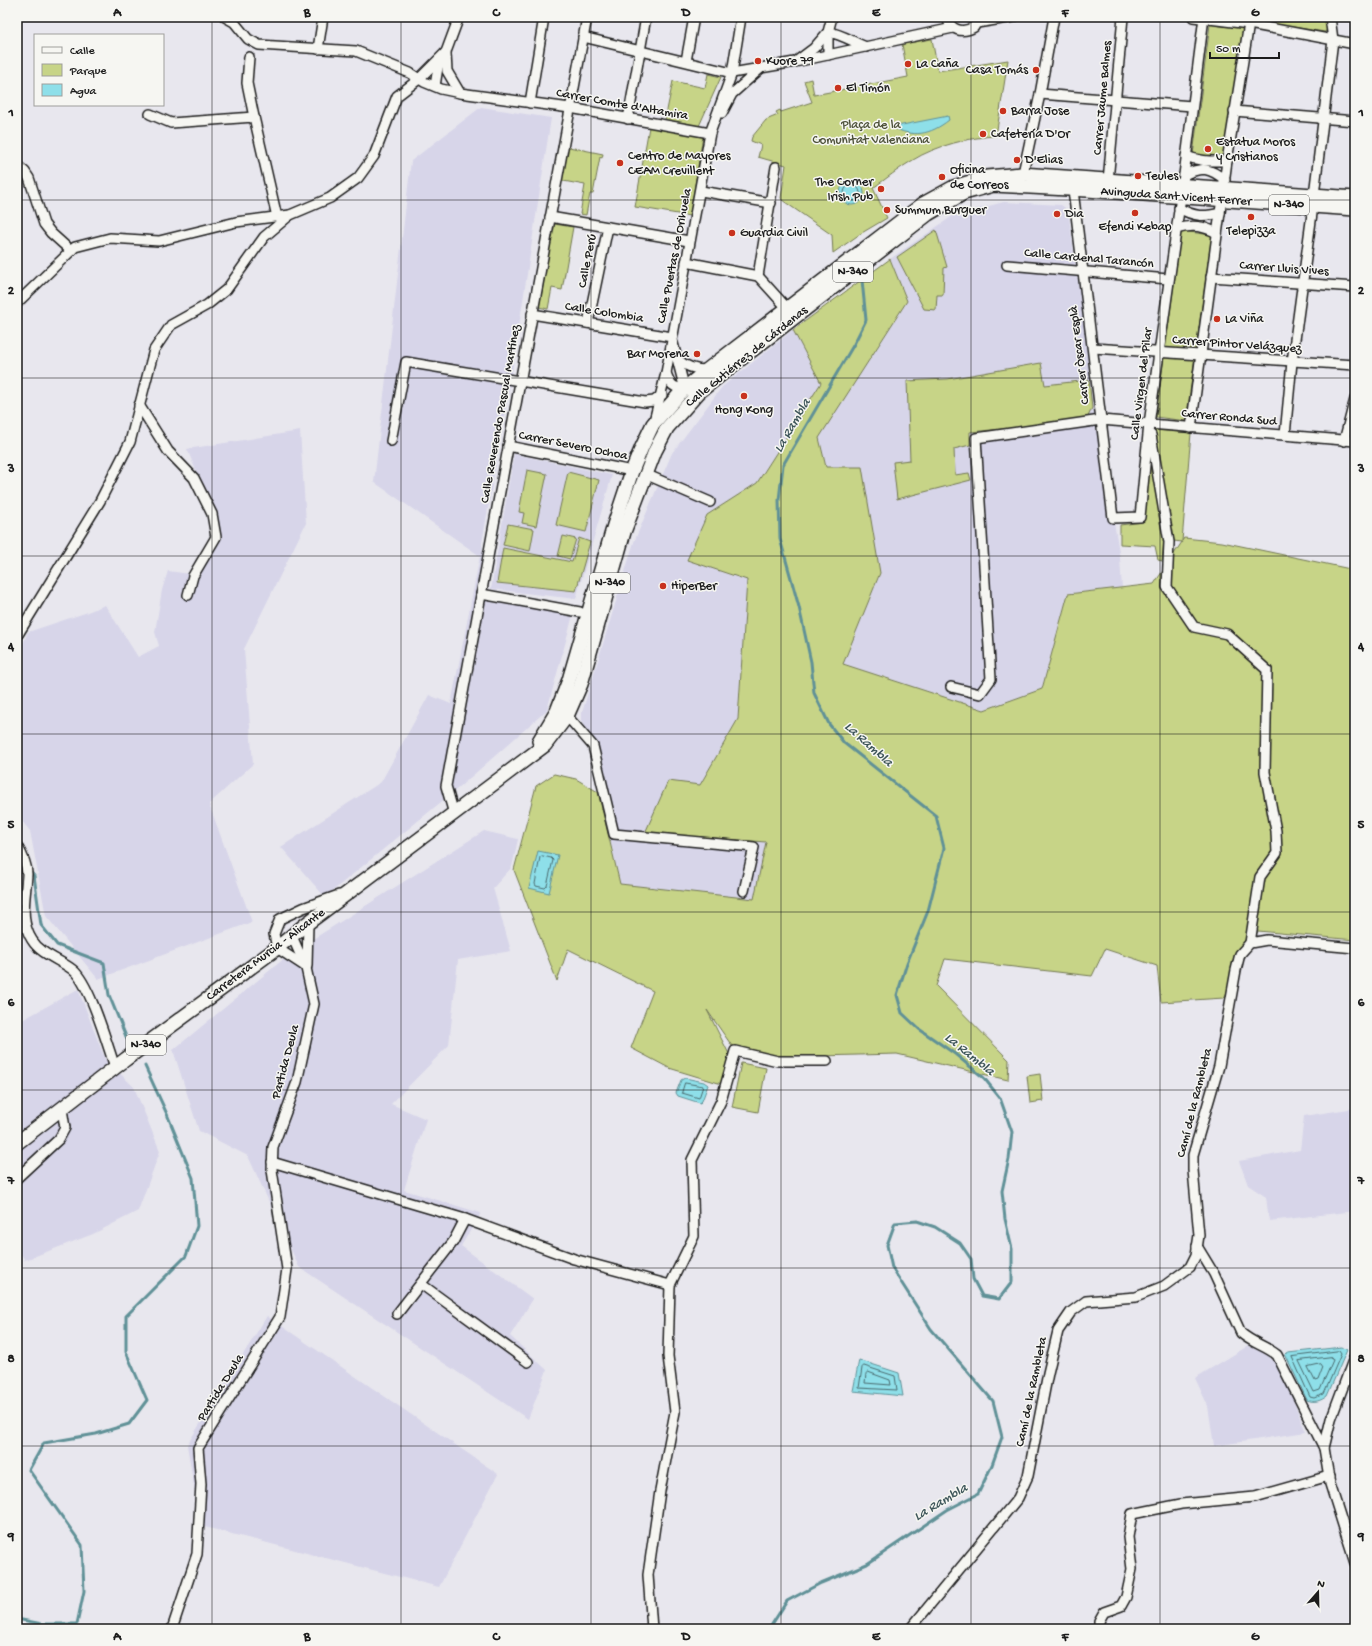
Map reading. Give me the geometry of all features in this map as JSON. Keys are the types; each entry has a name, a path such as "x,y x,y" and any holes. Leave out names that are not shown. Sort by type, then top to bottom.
{"highway":[{"name":"Avinguda Sant Vicent Ferrer","path":"1022,174 1108,181 1223,196 1313,201 1355,198"},
{"name":"Calle Gutiérrez de Cárdenas","path":"514,767 539,742 557,711 570,680 614,525 632,471 653,424 684,389 707,370 923,204 954,187 987,177 1022,174"},
{"name":"Calle Gutiérrez de Cárdenas","path":"514,767 545,745 567,716 581,684 624,532 645,474 667,428 699,392 928,214 964,193 993,186 1022,188"},
{"name":"Avinguda Sant Vicent Ferrer","path":"1022,188 1182,191"},
{"name":"Avinguda Sant Vicent Ferrer","path":"1313,201 1355,209"},
{"name":"Carretera Murcia - Alicante","path":"17,1143 116,1067 277,948 308,922 454,814 514,767"}],"street":[{"name":"Carrer Comte d'Altamira","path":"225,17 234,22 248,38 259,45 356,51 410,73 438,88 460,93 570,108 628,120 710,133"},
{"path":"318,49 324,17"},
{"path":"438,88 438,67 446,52 459,17"},
{"path":"530,103 544,17"},
{"name":"Calle Reverendo Pascual Martínez","path":"454,814 446,786 587,17"},
{"path":"628,120 646,17"},
{"path":"686,61 694,17"},
{"path":"732,94 732,73 741,17"},
{"path":"828,55 828,32 832,17"},
{"path":"947,17 953,28"},
{"path":"583,37 732,73 795,62 953,28 958,30 969,30 978,20 1014,17"},
{"path":"1022,188 1022,174 1040,94 1054,17"},
{"name":"Carrer Jaume Balmes","path":"1108,181 1123,17"},
{"path":"1193,17 1249,21 1355,44"},
{"path":"1285,435 1292,362 1333,40 1330,17"},
{"name":"Calle Virgen del Pilar","path":"1113,518 1140,517 1149,424 1160,352 1168,279 1182,191 1204,18"},
{"path":"1191,428 1234,111 1249,21"},
{"path":"828,32 840,34 853,42 866,47"},
{"path":"795,62 814,48 828,32"},
{"path":"446,52 447,71 460,93"},
{"path":"17,636 100,501 130,442 154,350 171,325 207,305 227,289 264,237 290,216 330,198 358,178 374,156 397,96 419,79 446,52"},
{"path":"249,57 247,83 277,217"},
{"name":"Calle Puertas de Orihuela","path":"710,133 732,94 761,68"},
{"path":"438,88 447,71"},
{"name":"Calle Puertas de Orihuela","path":"653,424 662,395 686,262 701,190 710,133 732,73"},
{"path":"1040,94 1192,106"},
{"path":"1234,111 1355,121"},
{"path":"150,114 171,123 254,117"},
{"path":"1186,156 1206,162 1227,161"},
{"path":"17,165 29,178 44,224 51,233 71,251"},
{"path":"758,276 776,166"},
{"path":"1206,169 1216,172 1223,196 1199,217 1189,214 1182,191 1193,170 1206,169"},
{"path":"701,190 771,203"},
{"name":"Carrer Òscar Esplà","path":"1073,190 1113,518"},
{"path":"17,303 75,247 110,238 159,241 236,222 290,216"},
{"path":"550,217 690,241"},
{"path":"1176,229 1198,226 1207,228 1217,233"},
{"name":"Calle Perú","path":"588,323 608,227"},
{"path":"686,262 758,276 787,308"},
{"name":"Calle Cardenal Tarancón","path":"1007,265 1168,279"},
{"name":"Carrer Lluis Vives","path":"1211,277 1355,287"},
{"name":"Calle Colombia","path":"532,314 672,337"},
{"name":"Calle Puertas de Orihuela","path":"672,337 684,389"},
{"name":"Carrer Pintor Velázquez","path":"1093,348 1355,365"},
{"path":"677,359 684,365 692,368 707,370"},
{"path":"391,442 406,362 645,402 654,400 662,395"},
{"path":"666,373 675,388 684,389 691,392 699,392"},
{"path":"667,428 684,389"},
{"path":"1344,441 1355,399"},
{"path":"139,405 168,451 194,478 212,514 216,537 194,576 188,595"},
{"name":"Carrer Ronda Sud","path":"951,687 980,694 991,679 976,438 1101,420 1355,442"},
{"path":"1149,424 1169,542 1167,587 1194,627 1226,634 1267,670 1265,772 1276,831 1277,854 1260,878 1250,943 1267,940 1355,948"},
{"name":"Carrer Severo Ochoa","path":"508,446 632,471"},
{"path":"645,474 710,502"},
{"path":"481,594 580,612"},
{"path":"584,629 580,623 580,612 586,602 593,597"},
{"path":"567,716 593,746 614,834 754,847 744,891"},
{"path":"17,846 23,856 27,873 24,905 25,924 32,941 52,958 73,970 84,983 116,1067"},
{"path":"306,968 277,948 274,934 280,919 303,908 356,887"},
{"name":"Partida Deula","path":"306,968 308,922"},
{"name":"Partida Deula","path":"172,1629 197,1554 201,1484 198,1448 280,1317 287,1269 272,1170 273,1146 297,1082 314,1004 306,968 292,936"},
{"name":"Camí de la Rambleta","path":"910,1629 1018,1498 1028,1476 1048,1373 1058,1331 1071,1312 1086,1301 1136,1297 1164,1286 1190,1267 1196,1255 1199,1235 1193,1155 1219,1066 1240,954 1250,943"},
{"path":"652,1629 648,1575 660,1491 675,1412 668,1356 670,1285 694,1236 692,1160 721,1101 735,1051 778,1061 827,1061"},
{"path":"17,1178 59,1139 65,1128 62,1109"},
{"path":"272,1162 465,1219 574,1259 670,1285"},
{"path":"397,1314 454,1242 465,1219"},
{"path":"1197,1246 1214,1274 1241,1333 1248,1340 1269,1349 1277,1355 1324,1448 1330,1484 1355,1563"},
{"path":"421,1284 528,1362"},
{"path":"1324,1448 1332,1419 1355,1355"},
{"path":"1099,1629 1099,1621 1104,1612 1121,1606 1126,1597 1132,1569 1128,1537 1132,1514 1181,1504 1255,1497 1329,1476"}],"shaded area":[{"path":"481,107 551,118 512,372 482,543 486,601 573,615 547,710 463,784 325,897 281,847 381,782 429,695 451,704 480,556 374,482 411,161"},
{"path":"1004,202 1061,205 1068,210 1099,432 1120,558 1122,589 1068,594 1042,689 984,710 843,664 880,573 826,467 819,437 907,301 890,259 954,215"},
{"path":"793,330 821,383 757,483 707,515 688,560 747,580 738,719 700,785 646,833 766,842 754,900 620,884 581,716 634,542 672,453 722,387"},
{"path":"300,431 306,523 244,649 253,764 209,804 252,922 98,979 46,916 30,831 17,815 17,657 28,632 105,605 138,657 159,646 155,632 162,590 168,571 190,574 209,539 216,518 187,449"},
{"path":"514,454 612,475 576,599 491,589"},
{"path":"484,831 518,839 512,867 493,888 511,951 458,960 449,1045 391,1104 426,1119 404,1190 481,1213 461,1246 533,1299 510,1336 547,1370 528,1419 299,1267 248,1156 199,1131 173,1050 291,953"},
{"path":"78,989 105,1059 134,1087 160,1151 138,1211 93,1234 25,1260 17,1249 17,1023"},
{"path":"1355,1108 1355,1211 1269,1221 1266,1197 1248,1185 1239,1161 1300,1150 1304,1116"},
{"path":"267,1316 498,1474 439,1587 201,1526 187,1445"},
{"path":"1248,1346 1267,1354 1281,1370 1306,1432 1214,1446 1208,1406 1195,1378"}],"green space":[{"path":"1211,17 1245,17 1225,160 1193,155"},
{"path":"1255,17 1326,17 1328,28 1325,32 1254,21"},
{"name":"Plaça de la Comunitat Valenciana","path":"932,39 938,71 1008,60 996,136 965,140 932,150 898,170 873,188 887,218 860,234 833,253 832,235 782,200 781,198 786,165 758,157 761,145 751,141 752,137 766,120 778,115 776,112 780,110 781,112 812,102 804,81 811,79 814,95 908,77 902,44"},
{"path":"708,74 721,77 699,126 665,120 673,81 705,88"},
{"path":"649,127 703,136 690,216 635,207"},
{"path":"564,146 603,154 602,158 600,157 593,194 590,194 586,215 580,214 585,185 558,180"},
{"path":"554,224 573,227 562,290 552,288 548,309 539,307"},
{"path":"936,230 947,267 944,268 943,295 937,295 936,310 924,309 897,257"},
{"path":"1181,231 1212,235 1186,421 1156,417"},
{"path":"890,259 907,301 819,438 826,467 862,467 880,573 843,664 984,710 1042,689 1068,594 1154,584 1182,542 1174,541 1154,430 1191,433 1182,541 1184,538 1222,542 1355,570 1355,940 1258,931 1224,998 1161,1002 1157,966 1105,949 1092,976 945,959 936,986 1009,1060 1008,1080 897,1054 779,1057 732,1046 707,1010 734,1064 725,1085 669,1068 631,1048 653,991 568,949 557,981 514,870 536,786 554,774 576,779 598,792 620,884 754,899 766,842 645,833 668,781 700,785 738,719 747,580 687,560 707,515 757,483 821,383 793,330"},
{"path":"1041,363 1045,385 1089,380 1092,408 1086,421 970,432 970,445 954,449 955,475 969,473 971,480 897,499 893,462 910,460 907,381 948,379"},
{"path":"1149,450 1164,540 1162,561 1158,560 1155,546 1120,544 1120,525 1143,522"},
{"path":"527,470 547,474 536,526 522,523 524,513 519,512"},
{"path":"568,472 599,480 586,532 556,525"},
{"path":"508,524 534,529 530,551 503,545"},
{"path":"563,536 576,539 570,559 558,556"},
{"path":"579,538 590,542 576,591 497,583 503,548 572,562"},
{"path":"741,1063 766,1068 758,1112 732,1107"},
{"path":"1040,1074 1043,1101 1030,1103 1027,1076"}],"water":[{"path":"948,116 949,120 928,132 914,134 892,127"},
{"path":"852,181 861,184 864,193 861,202 852,205 843,202 840,193 843,184"},
{"path":"538,851 558,855 549,893 529,888"},
{"path":"685,1078 704,1082 708,1085 700,1103 678,1096 676,1093 681,1080"},
{"path":"1342,1347 1347,1350 1327,1396 1317,1401 1307,1400 1285,1354"},
{"path":"859,1360 899,1373 903,1396 853,1391"}],"waterway":[{"name":"La Rambla","path":"769,1629 787,1601 821,1583 867,1564 947,1510 978,1494 992,1465 1002,1437 993,1401 931,1329 892,1268 887,1245 895,1223 917,1221 935,1227 960,1243 971,1259 973,1279 982,1296 999,1299 1012,1282 1012,1249 1005,1219 1002,1191 1009,1159 1012,1132 1000,1098 984,1078 955,1054 919,1029 902,1013 897,995 907,963 928,911 944,848 936,816 844,743 829,724 814,693 811,662 799,607 780,539 779,500 783,465 854,344 866,320 862,280"},
{"path":"29,870 34,876 41,925 57,945 104,963 109,995 127,1039"},
{"path":"17,1619 42,1624 77,1624 84,1591 82,1545 29,1470 44,1443 96,1434 129,1424 147,1400 126,1352 126,1316 186,1256 197,1226 193,1178 167,1114 145,1066"}],"place":[{"name":"Kuore 79","path":"758,61"},
{"name":"La Caña","path":"908,64"},
{"name":"Casa Tomás","path":"1036,70"},
{"name":"El Timón","path":"838,88"},
{"name":"Barra Jose","path":"1003,111"},
{"name":"Cafetería D'Or","path":"983,134"},
{"name":"Estatua Moros y Cristianos","path":"1208,149"},
{"name":"D'Elias","path":"1017,160"},
{"name":"Centro de Mayores CEAM Crevillent","path":"620,163"},
{"name":"Teules","path":"1138,176"},
{"name":"Oficina de Correos","path":"942,177"},
{"name":"The Corner Irish Pub","path":"881,189"},
{"name":"Summum Burguer","path":"887,210"},
{"name":"Efendi Kebap","path":"1135,213"},
{"name":"Dia","path":"1057,214"},
{"name":"Telepizza","path":"1251,217"},
{"name":"Guardia Civil","path":"732,233"},
{"name":"La Viña","path":"1217,319"},
{"name":"Bar Morena","path":"697,354"},
{"name":"Hong Kong","path":"744,396"},
{"name":"HiperBer","path":"663,586"}]}
